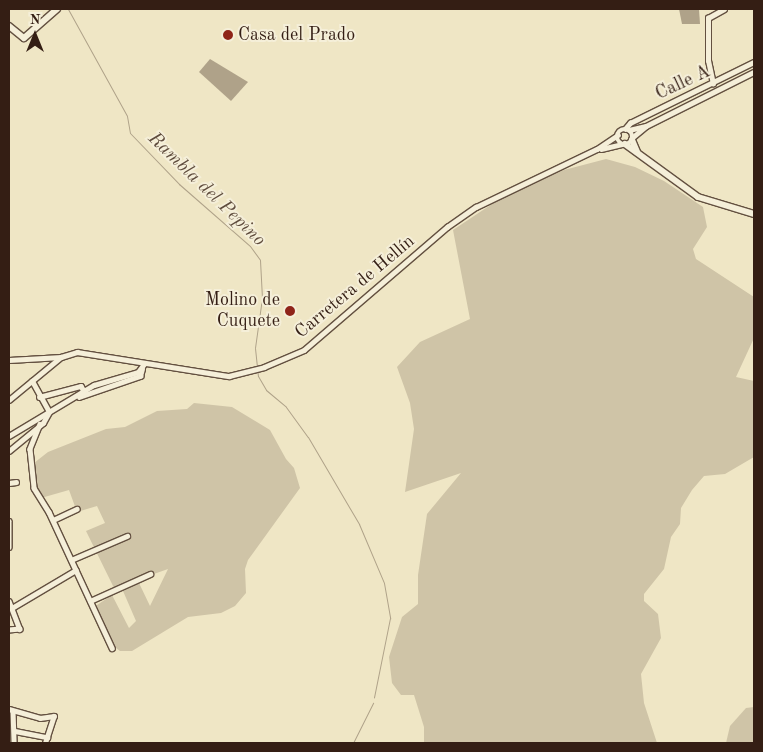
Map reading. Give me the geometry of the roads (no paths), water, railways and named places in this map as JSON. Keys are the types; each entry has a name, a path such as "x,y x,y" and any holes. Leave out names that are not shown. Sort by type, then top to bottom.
{"street":[{"path":"9,26 24,38 57,9"},
{"path":"713,84 708,61 708,18 724,9"},
{"name":"Calle A","path":"627,128 754,62"},
{"name":"Carretera de Hellín","path":"597,149 624,144 633,139 646,126 754,72"},
{"name":"Carretera de Hellín","path":"9,360 61,357 85,353 143,367 229,376 251,372 304,350 447,227 476,207 597,149 627,128 646,126"},
{"path":"627,128 638,153"},
{"path":"618,135 624,144 698,197 754,214"},
{"path":"9,400 61,357"},
{"path":"9,436 84,391 143,367"},
{"path":"72,399 140,376 143,367"},
{"path":"32,381 48,412"},
{"path":"39,397 81,386 84,391"},
{"path":"48,412 32,438 30,477 53,520 112,648"},
{"path":"9,451 40,424"},
{"path":"9,483 16,482"},
{"path":"53,520 77,509"},
{"path":"9,521 9,547"},
{"path":"71,560 128,536"},
{"path":"12,608 76,570"},
{"path":"90,601 150,574"},
{"path":"9,601 20,629 9,630"},
{"path":"14,742 15,731 11,710 40,718 54,716 45,743"},
{"path":"15,731 47,737"}],"waterway":[{"name":"Rambla del Pepino","path":"68,9 127,116 130,133 179,184 250,246 260,260 262,298 255,348 258,376 266,390 286,407 308,437 359,524 384,583 390,618 374,697"},
{"name":"Rambla del Pepino","path":"353,743 373,703"}],"place":[{"name":"Casa del Prado","path":"228,35"},
{"name":"Molino de Cuquete","path":"290,311"}]}
